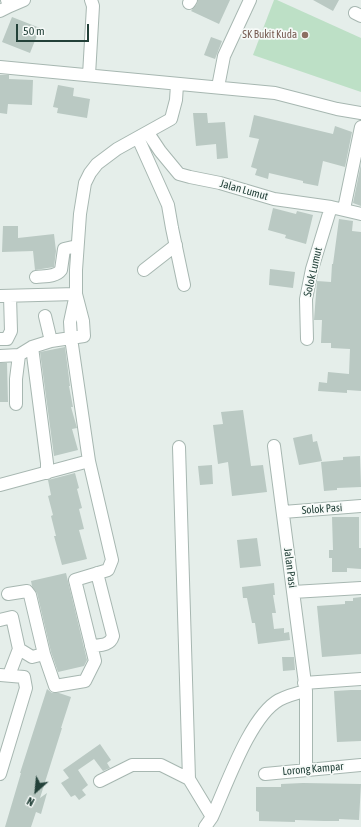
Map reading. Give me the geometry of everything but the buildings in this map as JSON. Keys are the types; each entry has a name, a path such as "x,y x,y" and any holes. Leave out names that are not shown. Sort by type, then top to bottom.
{"street":[{"path":"6,6 24,0"},
{"path":"89,75 93,6 91,0"},
{"path":"218,87 224,56 250,0"},
{"path":"0,67 177,85 218,87 275,93 338,109 361,113"},
{"path":"0,356 19,355 32,347 51,341 84,336 83,320 76,294 77,246 86,183 90,173 97,164 117,149 143,136 171,119 176,100 177,85"},
{"path":"344,210 361,127"},
{"path":"143,136 168,205 184,285"},
{"name":"Jalan Lumut","path":"143,136 160,152 179,174 220,183 274,199 331,207 361,214"},
{"name":"Solok Lumut","path":"307,339 306,299 312,269 331,207"},
{"path":"144,270 176,245"},
{"path":"36,277 55,275 59,273 61,270 64,249 77,246"},
{"path":"0,339 7,339 11,331 5,296 76,294"},
{"path":"45,316 51,341"},
{"path":"8,594 27,591 30,594 44,654 55,686 85,681 95,661 75,580 108,570 112,560 89,461 71,338"},
{"path":"32,347 47,473"},
{"path":"16,404 16,379 19,355"},
{"name":"Jalan Pasi","path":"274,446 305,687 306,770"},
{"path":"179,447 189,780 208,822"},
{"path":"0,485 89,461"},
{"name":"Solok Pasi","path":"283,512 361,506"},
{"path":"91,646 108,644 111,641 112,636 97,573"},
{"path":"293,592 361,588"},
{"path":"0,620 12,617 17,613 33,611"},
{"path":"12,617 19,649 5,675 24,676"},
{"path":"19,649 32,657 44,654"},
{"path":"0,774 4,745 26,688 24,676 32,657"},
{"path":"208,822 243,746 268,709 279,700 305,687 361,679"},
{"name":"Lorong Kampar","path":"265,774 361,765"},
{"path":"100,782 132,766 161,766 189,780"}],"green space":[{"path":"274,0 277,0 361,38 361,92 253,55"}],"place":[{"name":"SK Bukit Kuda","path":"305,35"}]}
